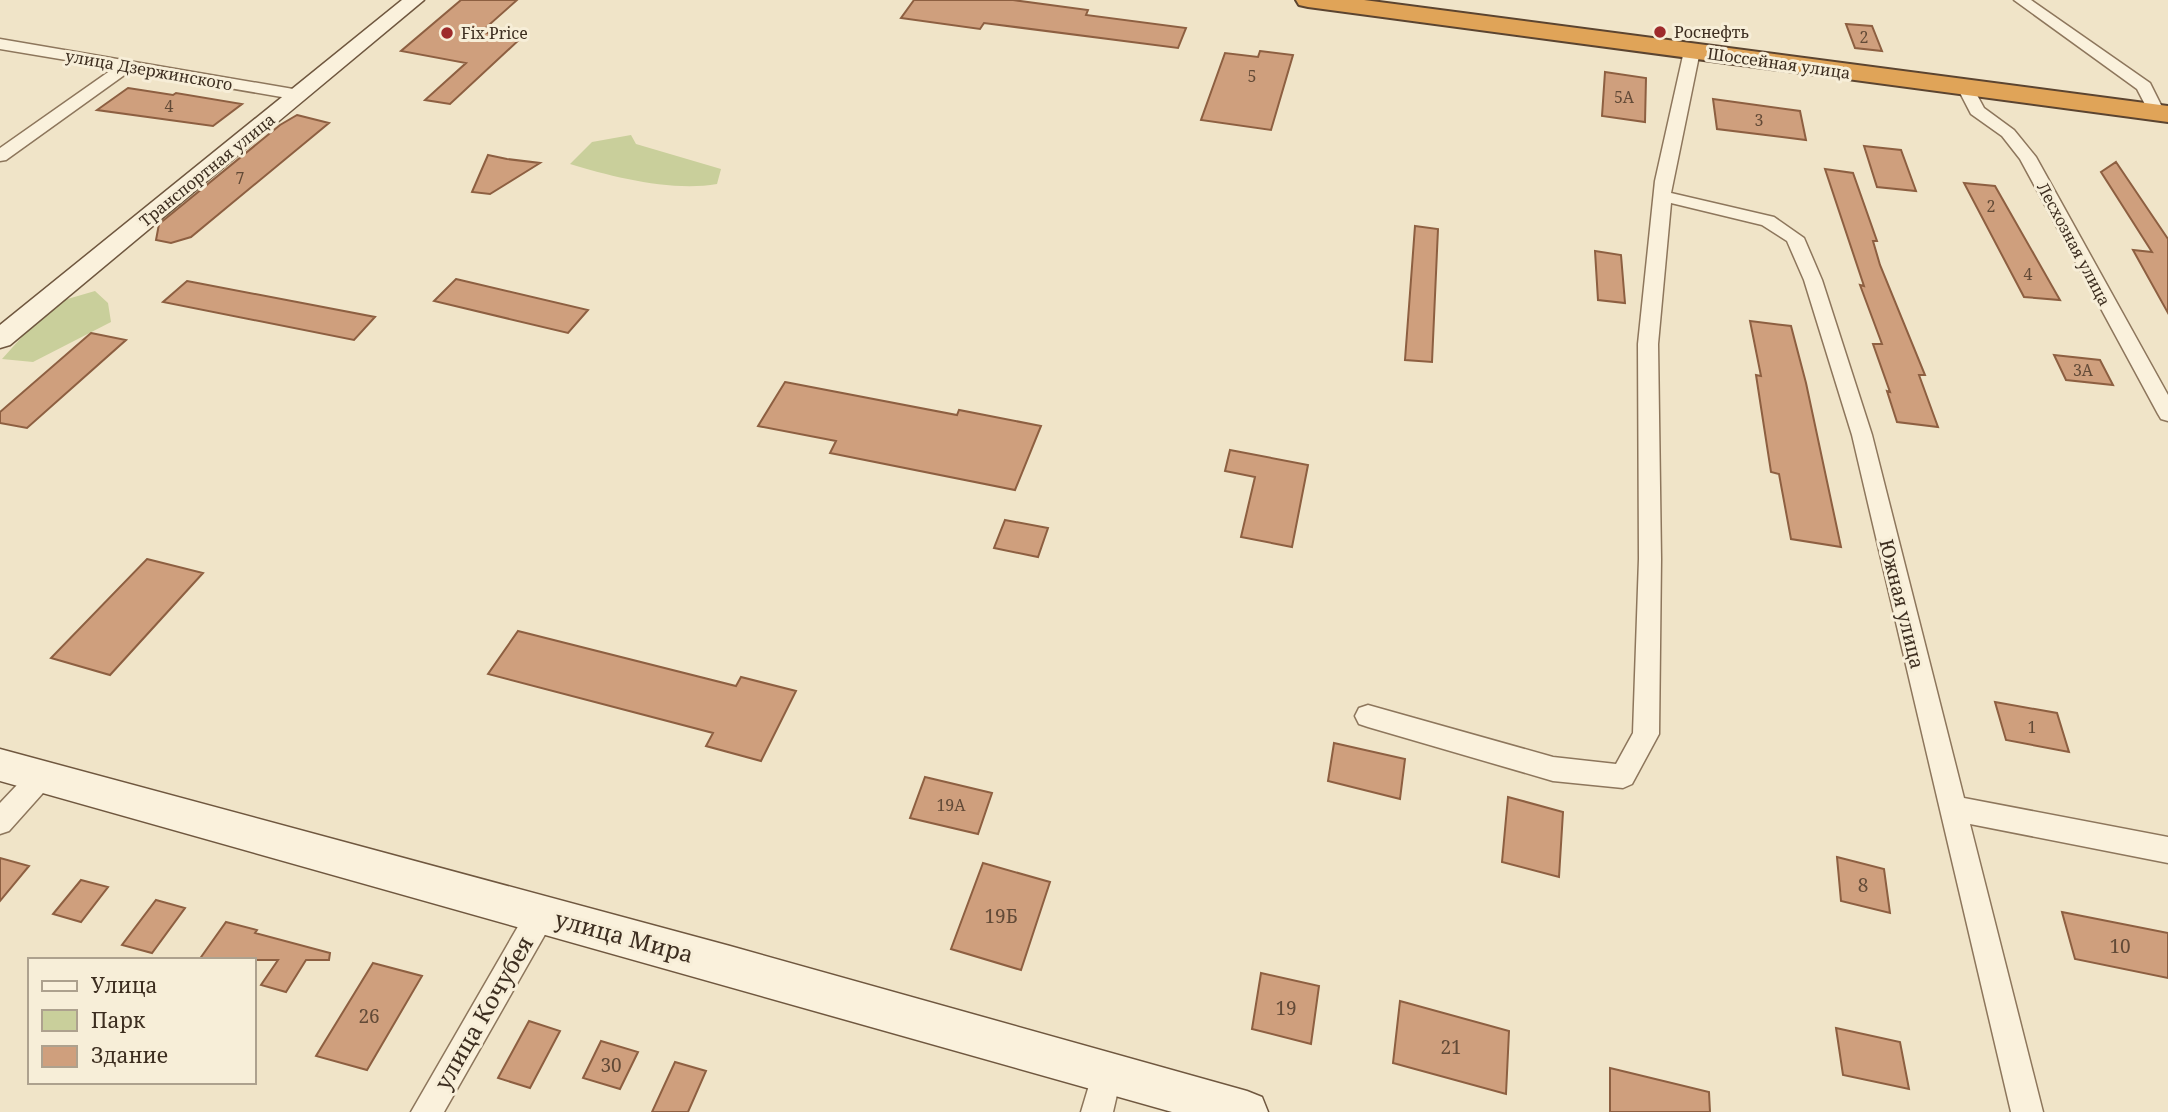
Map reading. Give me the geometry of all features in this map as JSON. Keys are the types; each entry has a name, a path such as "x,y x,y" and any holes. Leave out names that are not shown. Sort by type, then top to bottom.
{"highway":[{"name":"Шоссейная улица","path":"1308,0 2163,114"}],"street":[{"name":"Транспортная улица","path":"0,339 414,0"},
{"path":"2021,0 2144,86 2163,114"},
{"name":"улица Дзержинского","path":"0,44 299,95"},
{"path":"1368,716 1553,769 1623,776 1646,734 1650,559 1648,344 1662,196 1692,51"},
{"path":"0,156 127,66"},
{"name":"Лесхозная улица","path":"1965,87 1977,111 2008,134 2028,157 2168,414"},
{"name":"Южная улица","path":"1662,196 1768,221 1795,237 1813,280 1862,435 2027,1112"},
{"name":"улица Мира","path":"0,765 1247,1112"},
{"path":"0,822 42,776"},
{"path":"1951,808 2168,850"},
{"name":"улица Кочубея","path":"427,1112 541,914"},
{"path":"1097,1112 1107,1073"}],"green space":[{"path":"631,135 636,144 721,169 717,184 662,185 570,164 592,142"},
{"path":"95,291 108,303 111,322 33,362 2,359 29,329 64,300"}],"building":[{"path":"461,0 517,0 481,32 521,38 450,104 425,100 466,63 401,51"},
{"path":"914,0 1013,0 1088,10 1086,15 1186,28 1178,48 984,23 980,29 901,18"},
{"path":"1846,24 1872,26 1882,51 1855,48"},
{"path":"1260,51 1293,55 1271,130 1201,120 1225,53 1258,57"},
{"path":"1605,72 1646,78 1645,122 1602,116"},
{"path":"128,88 242,104 213,126 97,110"},
{"path":"1713,99 1800,111 1806,140 1717,129"},
{"path":"297,115 329,123 191,237 171,243 156,240 159,224 280,125"},
{"path":"1864,146 1901,150 1916,191 1877,187"},
{"path":"488,155 540,163 490,194 472,192"},
{"path":"2116,162 2168,239 2168,313 2133,250 2152,252 2101,172"},
{"path":"1825,169 1853,173 1877,241 1873,241 1880,265 1925,375 1919,375 1938,427 1897,422 1887,391 1890,392 1873,344 1882,344 1860,285 1864,286"},
{"path":"1964,183 1995,186 2060,300 2024,297"},
{"path":"1415,226 1438,229 1432,362 1405,360"},
{"path":"1595,251 1621,255 1625,303 1598,300"},
{"path":"456,279 588,310 568,333 434,301"},
{"path":"187,281 375,317 354,340 163,302"},
{"path":"1750,321 1791,326 1841,547 1791,539 1779,474 1771,472 1756,375 1761,376"},
{"path":"91,333 126,340 27,428 0,423 0,412"},
{"path":"2054,355 2100,360 2113,385 2066,380"},
{"path":"785,382 957,415 959,410 1041,426 1015,490 830,453 836,441 758,426"},
{"path":"1230,450 1308,465 1292,547 1241,537 1255,477 1225,471"},
{"path":"1005,520 1048,528 1038,557 994,548"},
{"path":"147,559 203,573 110,675 51,658"},
{"path":"518,631 736,686 741,677 796,691 761,761 706,746 713,733 488,674"},
{"path":"1995,702 2057,713 2069,752 2006,740"},
{"path":"1334,743 1405,759 1400,799 1328,781"},
{"path":"925,777 992,793 978,834 910,818"},
{"path":"1508,797 1563,812 1559,877 1502,862"},
{"path":"1837,857 1884,869 1890,913 1841,901"},
{"path":"0,858 29,866 0,901"},
{"path":"983,863 1050,882 1021,970 951,949"},
{"path":"81,880 108,887 81,922 53,914"},
{"path":"156,900 185,908 152,953 122,945"},
{"path":"2062,912 2168,933 2168,978 2075,959"},
{"path":"226,922 257,930 255,933 330,953 329,960 306,960 286,992 261,985 278,960 200,958"},
{"path":"373,963 422,976 367,1070 316,1056"},
{"path":"1261,973 1319,986 1311,1044 1252,1029"},
{"path":"1400,1001 1509,1031 1506,1094 1393,1063"},
{"path":"529,1021 560,1031 530,1088 498,1078"},
{"path":"1836,1028 1900,1042 1909,1089 1843,1075"},
{"path":"601,1041 638,1052 620,1089 583,1078"},
{"path":"675,1062 706,1071 688,1112 652,1112"},
{"path":"1610,1068 1709,1092 1710,1112 1610,1112"}],"place":[{"name":"Роснефть","path":"1660,32"},
{"name":"Fix Price","path":"447,33"}]}
